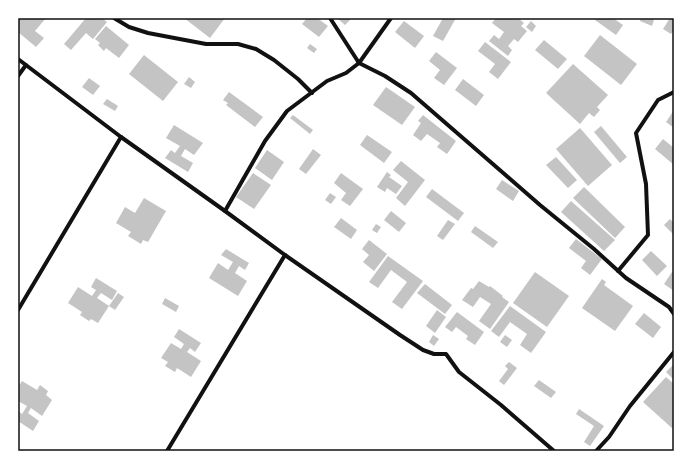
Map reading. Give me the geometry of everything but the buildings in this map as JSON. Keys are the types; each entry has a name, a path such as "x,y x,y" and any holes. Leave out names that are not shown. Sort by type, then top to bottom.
{"street":[{"path":"114,18 129,27 148,33 206,44 238,44 256,49 274,60 298,79 312,93"},
{"path":"330,18 359,63 385,76 411,93 626,278 669,307 674,314"},
{"path":"226,211 266,141 287,111 327,81 346,73 359,63 391,18"},
{"path":"18,59 121,137 226,211 285,255 423,350 434,354 446,354 459,372 501,404 554,451"},
{"path":"18,76 26,65"},
{"path":"618,271 648,235 646,184 636,133 658,100 674,92"},
{"path":"18,310 121,137"},
{"path":"167,451 285,255"},
{"path":"596,451 609,437 630,406 674,352"}]}
